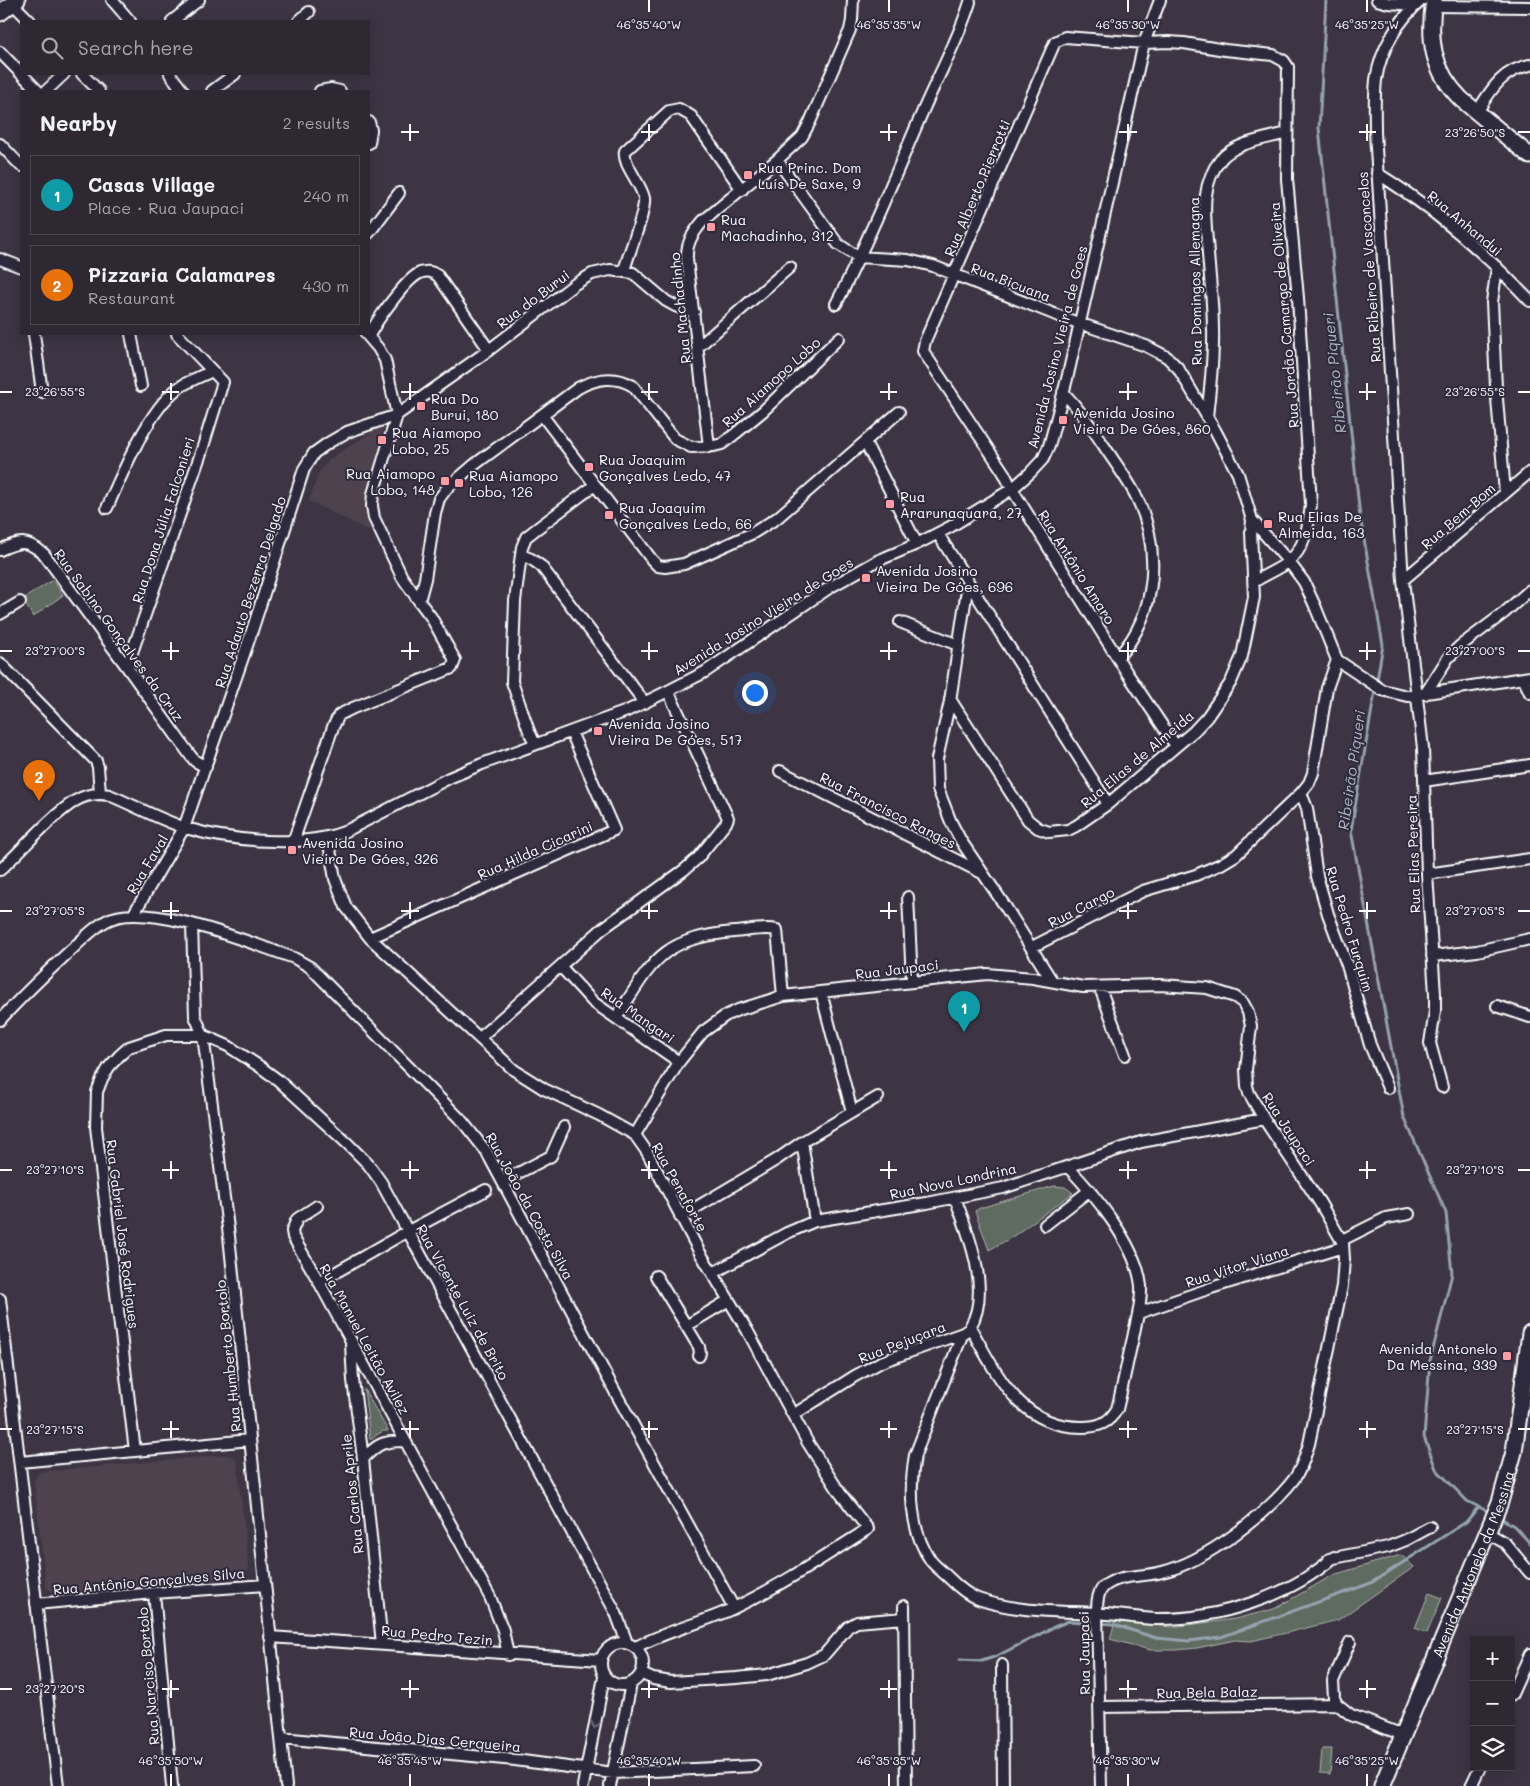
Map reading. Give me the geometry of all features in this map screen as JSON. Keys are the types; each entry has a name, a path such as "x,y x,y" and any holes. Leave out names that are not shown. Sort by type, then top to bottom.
{"street":[{"path":"112,0 129,20"},
{"path":"173,20 199,0"},
{"name":"Rua Machadinho","path":"709,447 687,259 688,244 694,232 703,221 797,143 810,122 850,30 853,0"},
{"name":"Avenida Josino Vieira de Goes","path":"100,793 116,797 184,828 232,837 293,842 328,838 344,832 449,778 645,703 705,672 829,588 877,561 938,534 1012,489 1043,459 1049,446 1144,43 1160,0"},
{"path":"1377,0 1388,3 1530,7"},
{"path":"0,13 15,2 29,20"},
{"path":"836,304 964,20 970,2"},
{"path":"1426,3 1432,44 1442,74 1451,89 1530,156"},
{"name":"Rua Ribeiro de Vasconcelos","path":"1422,694 1409,637 1403,580 1377,172 1375,112 1376,79 1387,46 1395,31 1426,3"},
{"path":"299,20 309,12"},
{"name":"Rua Alberto Pierrotti","path":"923,351 925,341 1055,42 1060,38 1081,38 1144,43"},
{"name":"Rua Jordão Camargo de Oliveira","path":"1144,43 1169,42 1274,55 1284,61 1288,67 1287,178 1298,298 1311,486 1310,520 1299,549 1289,562 1254,582"},
{"path":"0,52 20,73"},
{"path":"1477,112 1506,73 1514,68 1530,64"},
{"path":"22,75 37,90"},
{"path":"47,90 63,75"},
{"path":"83,75 98,90"},
{"path":"171,75 182,90"},
{"path":"213,90 234,75"},
{"path":"694,312 666,301 633,273 624,271 644,204 640,186 624,158 625,151 669,111 680,109 691,116 742,190"},
{"name":"Rua Domingos Allemagna","path":"1207,417 1213,349 1212,298 1204,205 1208,185 1216,166 1228,152 1287,133"},
{"path":"0,145 20,165"},
{"path":"778,160 838,244 858,257"},
{"name":"Rua Anhandui","path":"1377,172 1405,190 1497,267 1530,300"},
{"path":"370,232 399,193"},
{"name":"Rua Bicuana","path":"858,257 921,262 1079,322"},
{"path":"0,259 20,267"},
{"path":"698,347 790,267"},
{"path":"1497,267 1492,302 1496,387 1505,493"},
{"path":"370,331 383,312 416,276 427,271 438,276 489,350"},
{"name":"Rua do Burui","path":"397,415 489,350 586,277 602,271 624,271"},
{"name":"Rua Elias de Almeida","path":"950,699 1024,814 1038,828 1048,832 1068,830 1108,804 1207,717 1231,682 1242,656 1254,597 1254,582 1252,520 1238,474 1178,368 1167,358 1146,346 1079,322"},
{"path":"34,335 42,392"},
{"path":"131,335 140,386"},
{"path":"107,508 128,461 165,401 181,386 212,371 178,335"},
{"path":"293,842 332,727 339,715 452,668 455,665 455,660 431,618 402,577 374,518 373,494 397,415 385,360 367,335"},
{"name":"Rua Aiamopo Lobo","path":"709,447 722,444 763,412 839,338"},
{"name":"Rua Antônio Amaro","path":"923,351 1004,473 1012,489 1176,746"},
{"name":"Rua Dona Júlia Falconieri","path":"128,667 223,382 212,371"},
{"path":"419,601 425,579 435,513 439,499 447,488 474,464 578,388 593,381 613,379 625,381 633,386 675,440 691,447 709,447"},
{"path":"1063,392 1081,411 1134,494 1145,519 1151,541 1152,582 1146,610 1139,628 1129,645 1118,657"},
{"path":"542,415 652,560 658,566 673,567 684,564 752,533 777,518 899,412"},
{"name":"Rua Adauto Bezerra Delgado","path":"184,828 250,637 304,469 314,453 328,443 347,432 397,415"},
{"path":"865,442 917,544"},
{"name":"Rua Bem-Bom","path":"1403,580 1530,472"},
{"path":"535,744 512,682 515,601 522,548 526,537 595,485"},
{"path":"1252,520 1304,582 1337,660 1382,690 1407,696 1527,678 1530,693"},
{"path":"938,534 1108,804"},
{"name":"Rua Sabino Gonçalves da Cruz","path":"0,550 22,543 29,544 39,550 57,570 190,755 195,761 206,767"},
{"path":"521,554 541,566 645,703"},
{"path":"968,583 950,699 937,759 938,789 950,822 961,841 1032,947 1052,981"},
{"path":"1422,694 1448,658 1467,640 1504,613 1530,590"},
{"path":"0,614 20,602"},
{"path":"900,622 958,645"},
{"path":"1301,793 1309,783 1313,773 1327,688 1337,660"},
{"path":"0,663 96,761 100,793 76,800 60,812 0,870"},
{"path":"480,1039 602,930 698,858 726,823 728,818 668,691"},
{"name":"Rua Elias Pereira","path":"1422,694 1427,874 1435,1012 1430,1043 1442,1087"},
{"name":"Rua Hilda Cicarini","path":"370,938 614,830 571,732"},
{"path":"1424,781 1530,765"},
{"name":"Rua Francisco Ranges","path":"780,771 983,874"},
{"name":"Rua Cargo","path":"1032,947 1143,891 1196,875 1221,864 1236,855 1301,793"},
{"name":"Rua Pedro Furquim","path":"1301,793 1307,808 1317,876 1325,905 1347,966 1370,1045 1388,1088"},
{"name":"Rua Faval","path":"133,915 184,828"},
{"name":"Rua Penaforte","path":"328,838 335,879 346,907 370,938 514,1070 635,1134 647,1152 680,1217 828,1475 868,1529 734,1608"},
{"path":"1427,874 1530,859"},
{"path":"908,897 912,981"},
{"name":"Rua João da Costa Silva","path":"0,1020 31,986 86,936 107,921 117,917 133,915 159,917 192,925 294,958 310,967 462,1121 486,1151 734,1608"},
{"name":"Rua Humberto Bortolo","path":"192,925 195,1016 203,1035 229,1236 286,1786"},
{"path":"616,1018 652,963 675,945 689,940 725,933 777,930 783,996"},
{"path":"1432,956 1477,952 1530,939"},
{"name":"Rua Mangari","path":"560,967 593,1002 680,1062"},
{"name":"Rua Jaupaci","path":"635,1134 680,1062 703,1032 725,1016 754,1004 783,996 986,974 1100,988 1160,985 1191,986 1208,988 1235,997 1243,1003 1248,1012 1251,1034 1246,1070 1249,1094 1298,1168 1342,1243 1344,1270 1339,1303 1309,1444 1296,1478 1262,1512 1228,1540 1199,1557 1182,1566 1162,1572 1122,1578 1106,1585 1100,1592 1097,1622 1101,1786"},
{"path":"1100,988 1125,1055"},
{"path":"821,992 852,1112"},
{"path":"1497,1006 1530,1017"},
{"name":"Rua Gabriel José Rodrigues","path":"135,1451 96,1127 97,1092 109,1067 129,1047 166,1035 203,1035"},
{"name":"Rua Vicente Luiz de Brito","path":"203,1035 228,1046 278,1080 348,1144 368,1164 382,1182 632,1645"},
{"path":"680,1217 878,1097"},
{"name":"Rua Nova Londrina","path":"712,1273 787,1233 815,1221 955,1198 1003,1188 1141,1142 1264,1119"},
{"path":"503,1181 551,1156 564,1127"},
{"path":"802,1142 815,1221"},
{"path":"966,1330 1012,1395 1036,1416 1057,1424 1080,1427 1092,1427 1106,1423 1112,1418 1117,1409 1139,1312 1141,1284 1134,1263 1113,1221 1090,1190 1068,1167"},
{"path":"319,1282 408,1231 486,1190"},
{"path":"1045,1225 1090,1190"},
{"path":"955,1198 977,1270 977,1307 974,1320 966,1330 915,1455 912,1498 919,1536 932,1562 958,1587 976,1599 1097,1622 1198,1616 1222,1611 1281,1592 1313,1574 1334,1557 1388,1547 1430,1527"},
{"name":"Rua Manuel Leitão Avilez","path":"317,1206 297,1219 292,1231 298,1247 319,1282 490,1597 503,1630 508,1654"},
{"name":"Rua Vitor Viana","path":"1139,1312 1342,1243 1386,1218 1409,1214"},
{"path":"656,1276 699,1347 699,1356"},
{"path":"0,1299 58,1786"},
{"path":"686,1326 729,1300"},
{"name":"Rua Pejuçara","path":"793,1414 881,1362 966,1330"},
{"name":"Avenida Antonelo da Messina","path":"1382,1786 1500,1502 1514,1452 1530,1333"},
{"name":"Rua Carlos Aprile","path":"350,1341 382,1644"},
{"path":"20,1462 250,1440"},
{"path":"363,1459 373,1448 383,1442 405,1441"},
{"path":"1489,1530 1505,1543 1530,1573"},
{"name":"Rua Antônio Gonçalves Silva","path":"36,1604 154,1592 265,1585"},
{"name":"Rua Narciso Bortolo","path":"154,1592 172,1786"},
{"path":"904,1606 906,1786"},
{"path":"583,1786 604,1677 601,1660 608,1648 614,1644 632,1645 734,1608"},
{"path":"642,1674 653,1679 671,1682 767,1675 807,1663 824,1654 848,1627 857,1622 904,1618"},
{"name":"Rua Pedro Tezin","path":"270,1637 601,1660"},
{"path":"1350,1642 1333,1680 1336,1704 1351,1714 1403,1736"},
{"path":"610,1786 631,1684 642,1674 644,1659 632,1645"},
{"path":"1515,1687 1530,1654"},
{"path":"1002,1665 1003,1786"},
{"path":"604,1677 618,1685 631,1684"},
{"name":"Rua Bela Balaz","path":"1099,1707 1336,1704"},
{"name":"Rua João Dias Cerqueira","path":"281,1738 515,1760 613,1773 754,1766"},
{"path":"1471,1786 1478,1771"}],"shaded area":[{"path":"378,428 383,429 364,510 373,533 309,501 319,472 330,459"},
{"path":"226,1455 234,1457 237,1461 249,1568 243,1577 54,1593 46,1587 34,1481 39,1472"}],"green space":[{"path":"53,580 63,595 33,617 23,599"},
{"path":"1054,1186 1065,1187 1073,1193 1012,1237 989,1250 975,1211"},
{"path":"364,1389 388,1431 383,1431 370,1439"},
{"path":"1401,1555 1414,1567 1338,1620 1251,1641 1235,1640 1197,1648 1176,1650 1150,1650 1110,1639 1115,1621 1171,1627 1235,1619 1274,1609 1333,1575"},
{"path":"1429,1593 1442,1598 1427,1633 1415,1628"},
{"path":"1322,1749 1332,1749 1330,1774 1320,1773"}],"waterway":[{"name":"Ribeirão Piqueri","path":"1326,0 1319,128 1360,517 1383,645 1351,830 1404,1117 1446,1213 1452,1274 1430,1361 1424,1437 1436,1469 1467,1501 1491,1513"},
{"path":"960,1660 982,1661 997,1656 1069,1621 1112,1624 1156,1638 1189,1641 1221,1637 1371,1583 1466,1522 1479,1506"},
{"name":"Ribeirão Piqueri","path":"1499,1517 1514,1526 1530,1543"}],"place":[{"name":"Rua Princ. Dom Luís De Saxe, 9","path":"748,175"},
{"name":"Rua Machadinho, 312","path":"711,227"},
{"name":"Rua Do Burui, 180","path":"421,406"},
{"name":"Avenida Josino Vieira De Góes, 860","path":"1063,420"},
{"name":"Rua Aiamopo Lobo, 25","path":"382,440"},
{"name":"Rua Joaquim Gonçalves Ledo, 47","path":"589,467"},
{"name":"Rua Aiamopo Lobo, 148","path":"445,481"},
{"name":"Rua Aiamopo Lobo, 126","path":"459,483"},
{"name":"Rua Ararunaquara, 27","path":"890,504"},
{"name":"Rua Joaquim Gonçalves Ledo, 66","path":"609,515"},
{"name":"Rua Elias De Almeida, 163","path":"1268,524"},
{"name":"Avenida Josino Vieira De Góes, 696","path":"866,578"},
{"name":"Avenida Josino Vieira De Góes, 517","path":"598,731"},
{"name":"Pizzaria Calamares","path":"39,801"},
{"name":"Avenida Josino Vieira De Góes, 326","path":"292,850"},
{"name":"Casas Village","path":"964,1032"},
{"name":"Avenida Antonelo Da Messina, 339","path":"1507,1356"}]}
